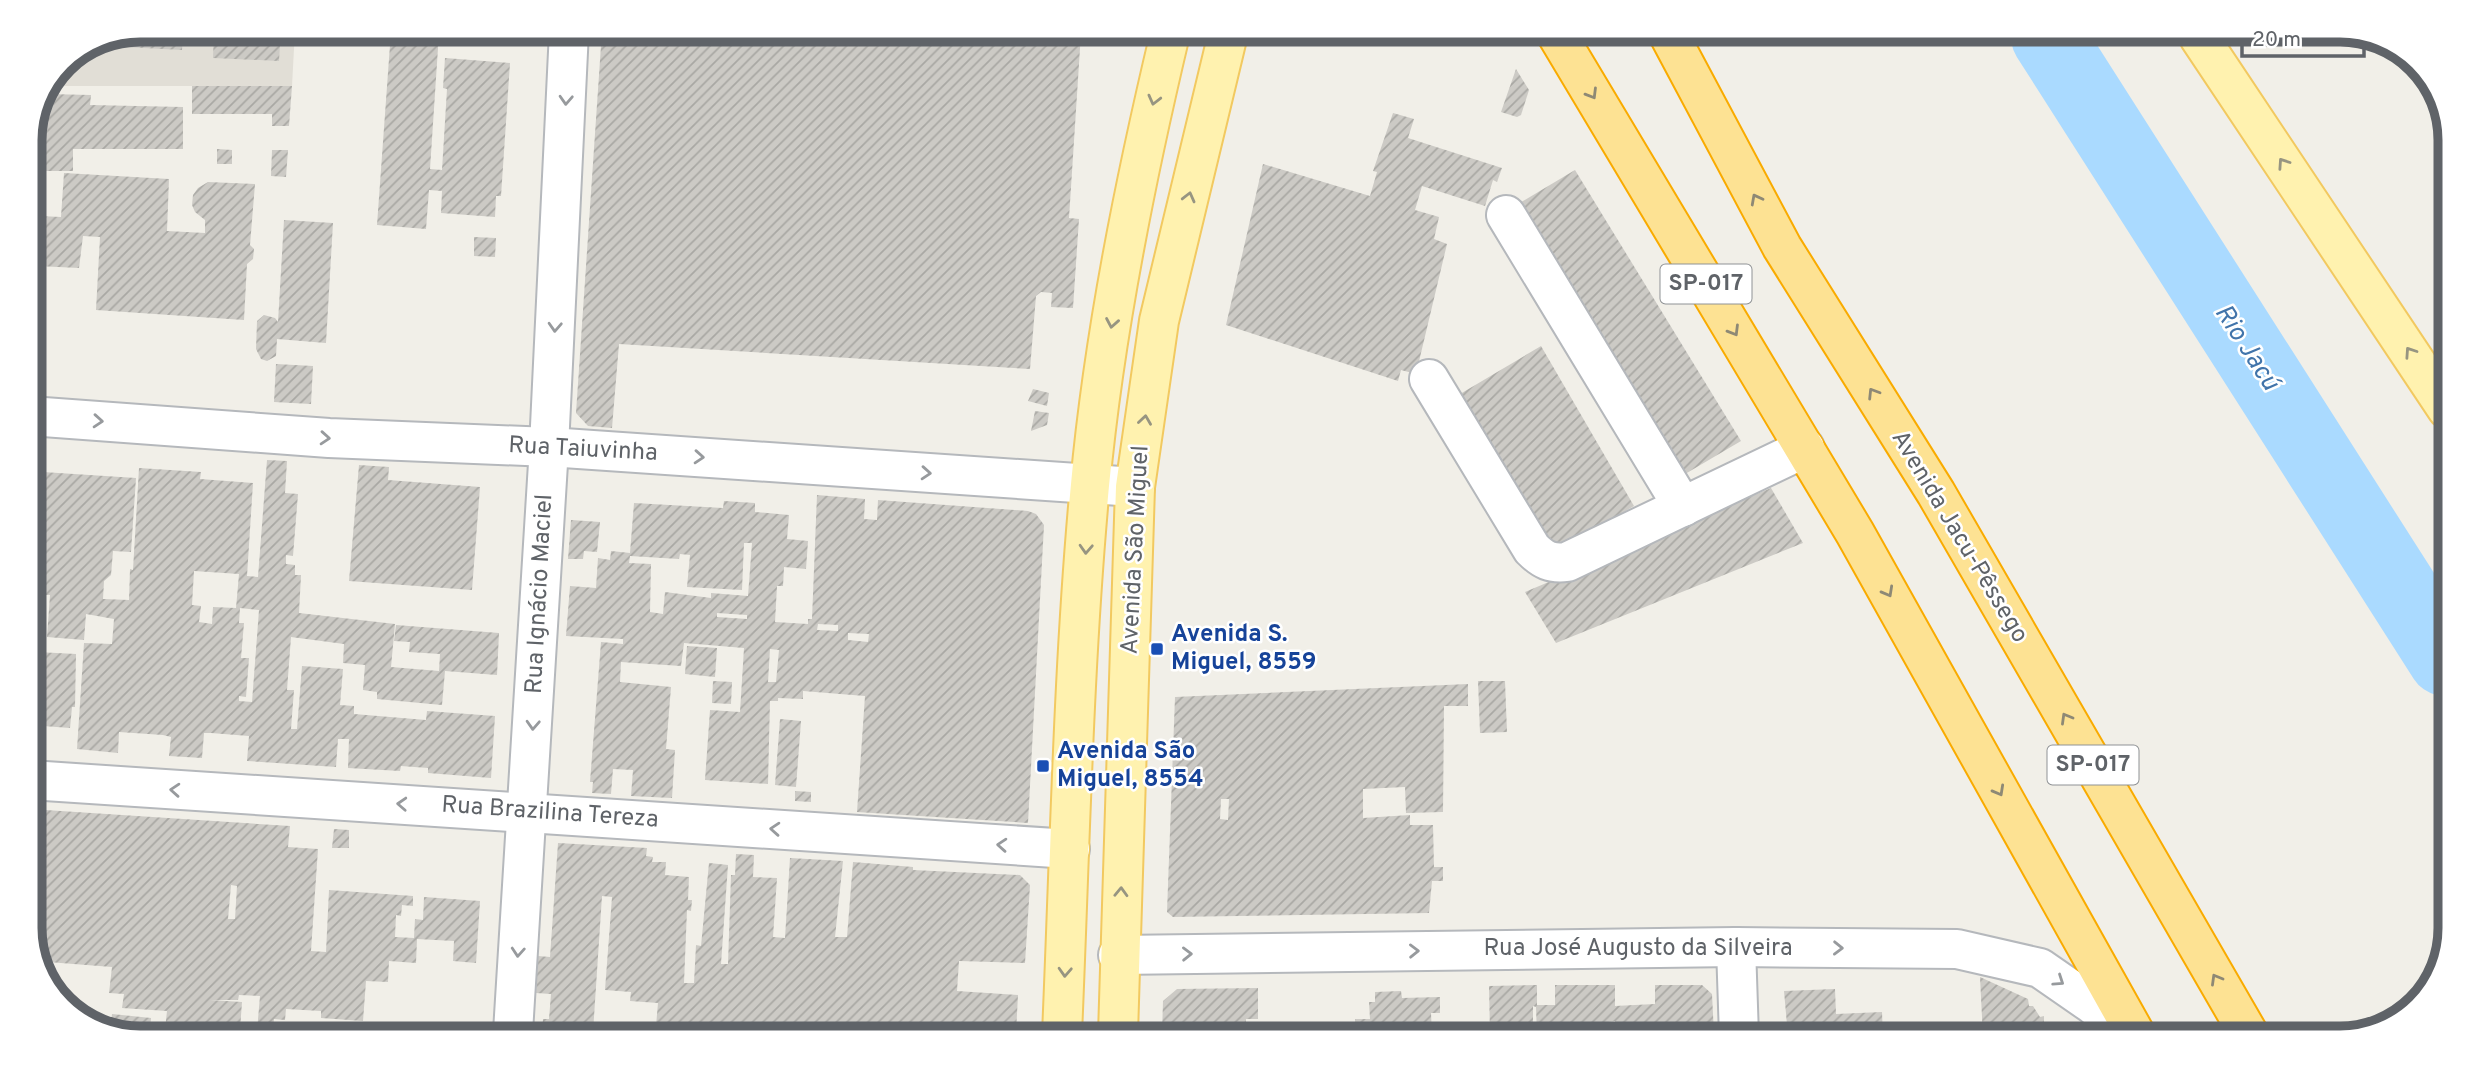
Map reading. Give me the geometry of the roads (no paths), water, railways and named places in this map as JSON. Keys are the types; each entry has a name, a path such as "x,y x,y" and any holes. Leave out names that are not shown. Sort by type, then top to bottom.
{"highway":[{"name":"SP-017","path":"1561,42 1855,533 2129,1026"},
{"name":"Avenida Jacu-Pêssego","path":"1673,42 1782,247 1936,492 2244,1026"}],"main road":[{"name":"Avenida São Miguel","path":"1062,1026 1090,485 1116,304 1146,136 1168,42"},
{"name":"Avenida São Miguel","path":"1118,1026 1118,955 1135,487 1159,321 1226,42"},
{"path":"2202,42 2438,396"}],"street":[{"name":"Rua Ignácio Maciel","path":"513,1026 549,447 568,42"},
{"path":"1506,215 1683,507"},
{"path":"1429,379 1532,549 1542,559 1554,564 1567,562 1805,448"},
{"name":"Rua Taiuvinha","path":"42,416 329,438 549,447 1135,487"},
{"name":"Rua Brazilina Tereza","path":"42,781 1070,849"},
{"path":"1736,947 1740,1026"},
{"name":"Rua José Augusto da Silveira","path":"1118,955 1736,947 1957,949 2040,968 2121,1026"}],"waterway":[{"name":"Rio Jacú","path":"2051,42 2438,648"}],"place":[{"name":"Avenida S. Miguel, 8559","path":"1157,649"},
{"name":"Avenida São Miguel, 8554","path":"1043,766"}]}
